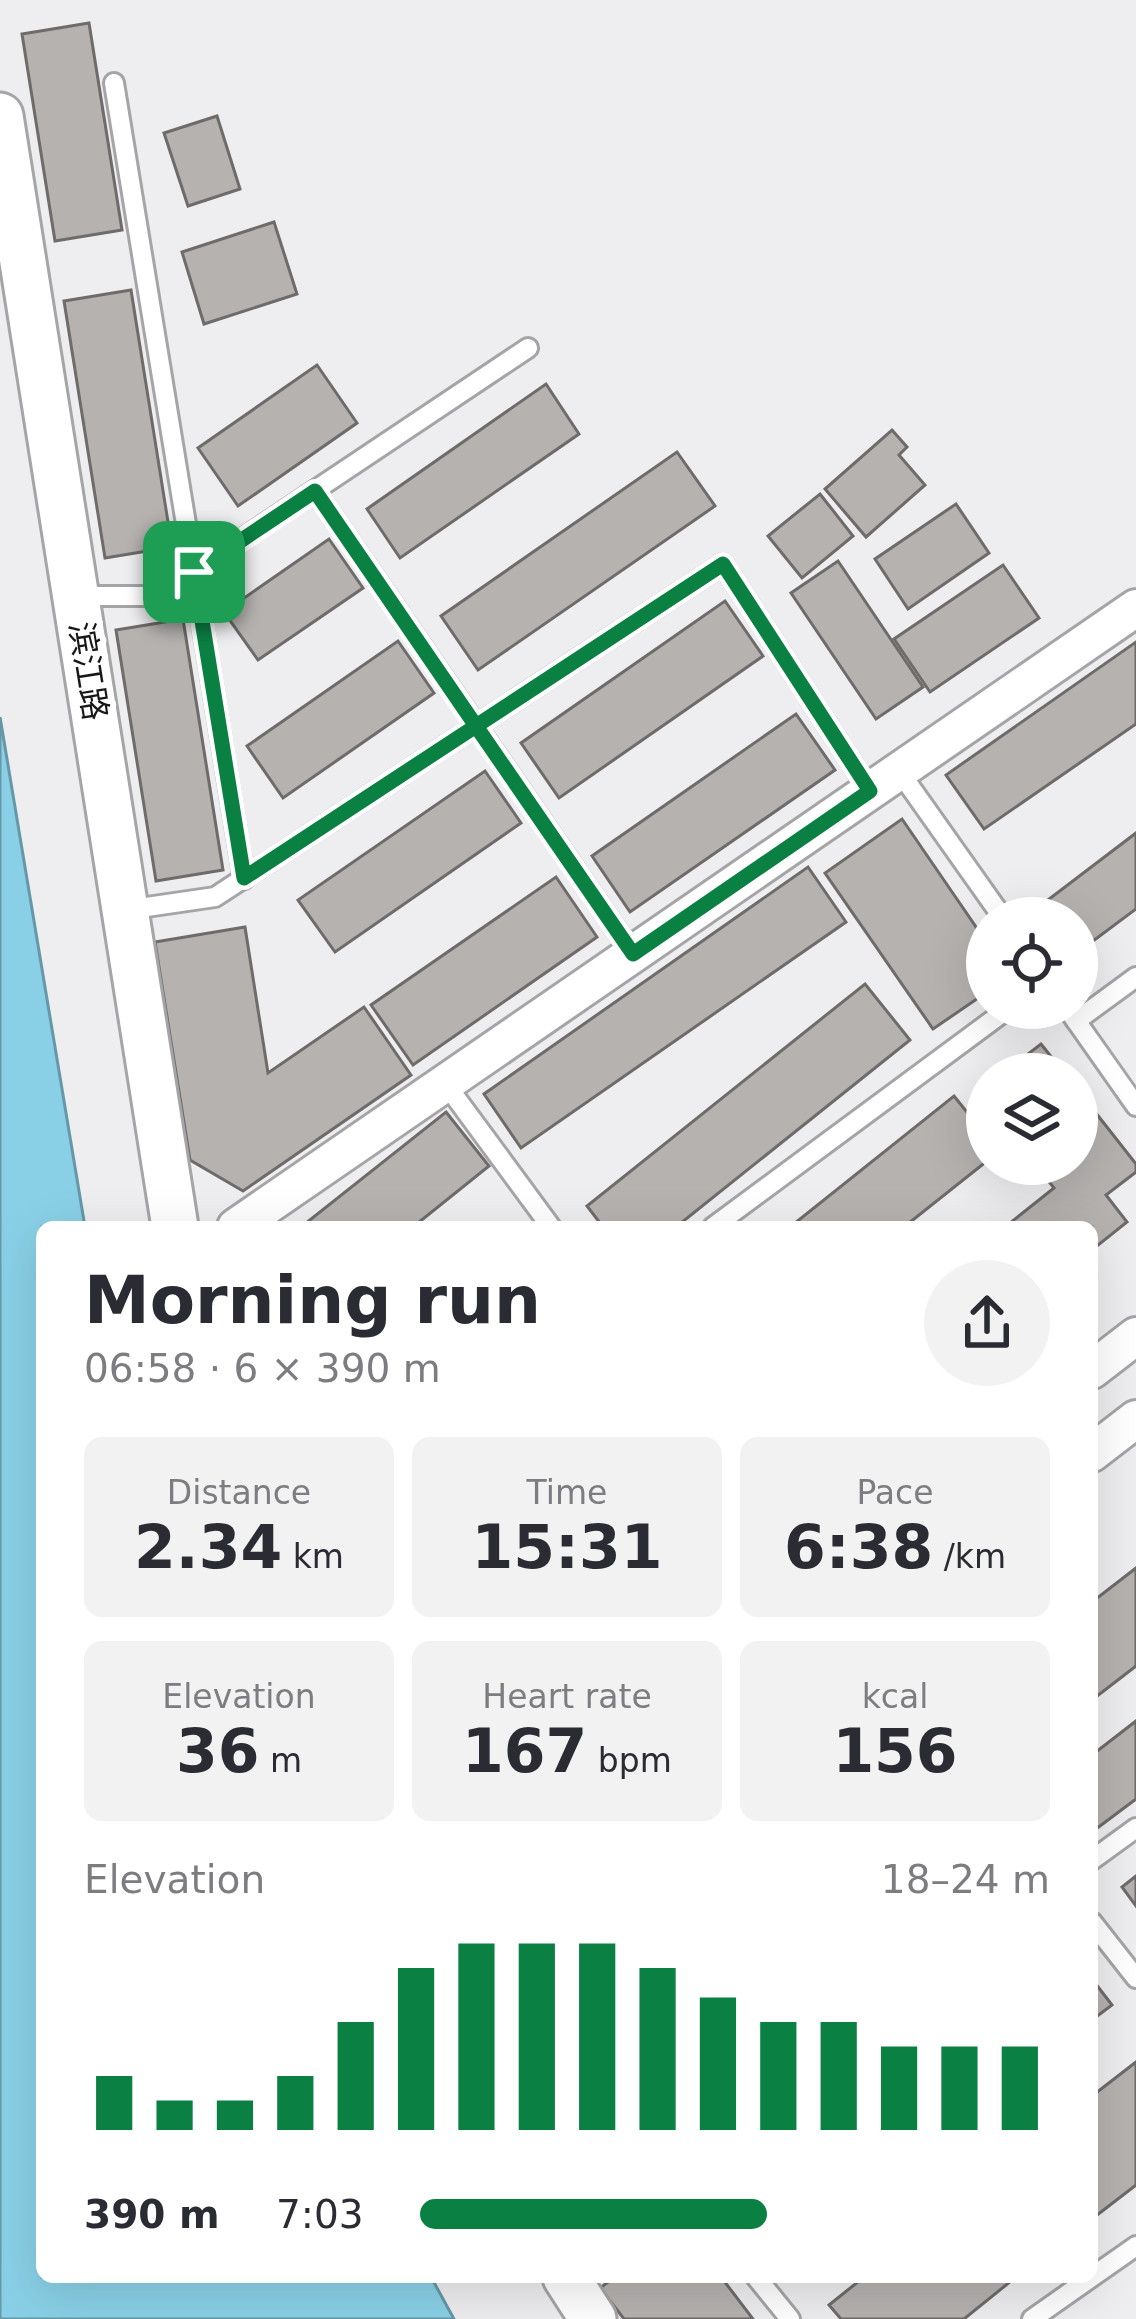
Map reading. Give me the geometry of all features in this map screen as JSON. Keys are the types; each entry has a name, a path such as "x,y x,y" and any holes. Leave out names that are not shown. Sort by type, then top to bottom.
{"street":[{"name":"滨江路","path":"0,116 174,1221"},
{"path":"245,1221 1136,608"},
{"path":"1098,1365 1136,1336"},
{"path":"1098,1448 1136,1419"},
{"path":"570,2283 593,2319"}],"lane":[{"path":"114,82 244,878"},
{"path":"77,596 158,596 528,348"},
{"path":"315,491 633,954"},
{"path":"126,910 215,897 723,564 885,781 985,897"},
{"path":"1098,999 1136,977"},
{"path":"721,1221 981,1029"},
{"path":"1081,1029 1136,1106"},
{"path":"445,1082 547,1221"},
{"path":"1098,1856 1136,1828"},
{"path":"1098,1930 1136,1978"},
{"path":"1098,2273 1136,2246"},
{"path":"761,2283 790,2319"},
{"path":"1032,2319 1083,2283"}],"water":[{"path":"0,717 84,1221 36,1221 36,2283 434,2283 454,2319 0,2319"}],"building":[{"path":"89,23 122,230 55,241 22,34"},
{"path":"217,116 240,189 188,206 164,133"},
{"path":"274,222 297,294 204,324 182,252"},
{"path":"131,290 172,547 105,558 64,301"},
{"path":"317,365 357,423 238,506 198,448"},
{"path":"546,384 579,434 400,558 367,509"},
{"path":"892,430 907,447 899,455 925,485 866,537 825,489"},
{"path":"677,452 715,506 478,670 441,616"},
{"path":"820,494 853,536 802,578 768,536"},
{"path":"956,504 989,553 908,609 875,559"},
{"path":"329,539 363,588 258,660 224,612"},
{"path":"838,561 923,687 876,719 791,593"},
{"path":"1003,565 1039,618 930,692 894,639"},
{"path":"725,601 763,656 559,798 521,743"},
{"path":"183,619 223,870 156,881 116,630"},
{"path":"398,641 434,693 283,798 247,746"},
{"path":"1136,642 1136,724 984,829 946,775"},
{"path":"796,714 835,770 630,912 592,856"},
{"path":"485,771 521,823 335,952 298,900"},
{"path":"902,819 966,912 966,1006 933,1029 825,873"},
{"path":"1136,833 1136,909 1098,937 1098,897 1052,897"},
{"path":"808,867 846,922 521,1148 484,1094"},
{"path":"556,877 597,937 413,1065 371,1005"},
{"path":"245,927 268,1073 364,1007 411,1075 243,1191 190,1160 155,942"},
{"path":"865,984 910,1040 684,1221 598,1221 587,1206"},
{"path":"954,1096 966,1111 966,1178 912,1221 798,1221"},
{"path":"446,1112 489,1166 420,1221 309,1221"},
{"path":"1098,1116 1136,1164 1136,1172 1106,1195 1127,1222 1098,1245 1098,1221 1013,1221 1054,1188 1052,1185 1098,1185"},
{"path":"1136,1568 1136,1666 1098,1695 1098,1597"},
{"path":"1136,1721 1136,1799 1098,1828 1098,1750"},
{"path":"1136,1876 1136,1906 1122,1887"},
{"path":"1098,1987 1112,2005 1098,2016"},
{"path":"1136,2062 1136,2185 1098,2214 1098,2091"},
{"path":"607,2283 726,2283 753,2319 624,2319 600,2288"},
{"path":"856,2283 1009,2283 964,2319 841,2319 829,2305"}],"route":[{"path":"194,572 244,878 476,726 633,954 870,791 723,564 476,726 315,491 194,572"}]}
